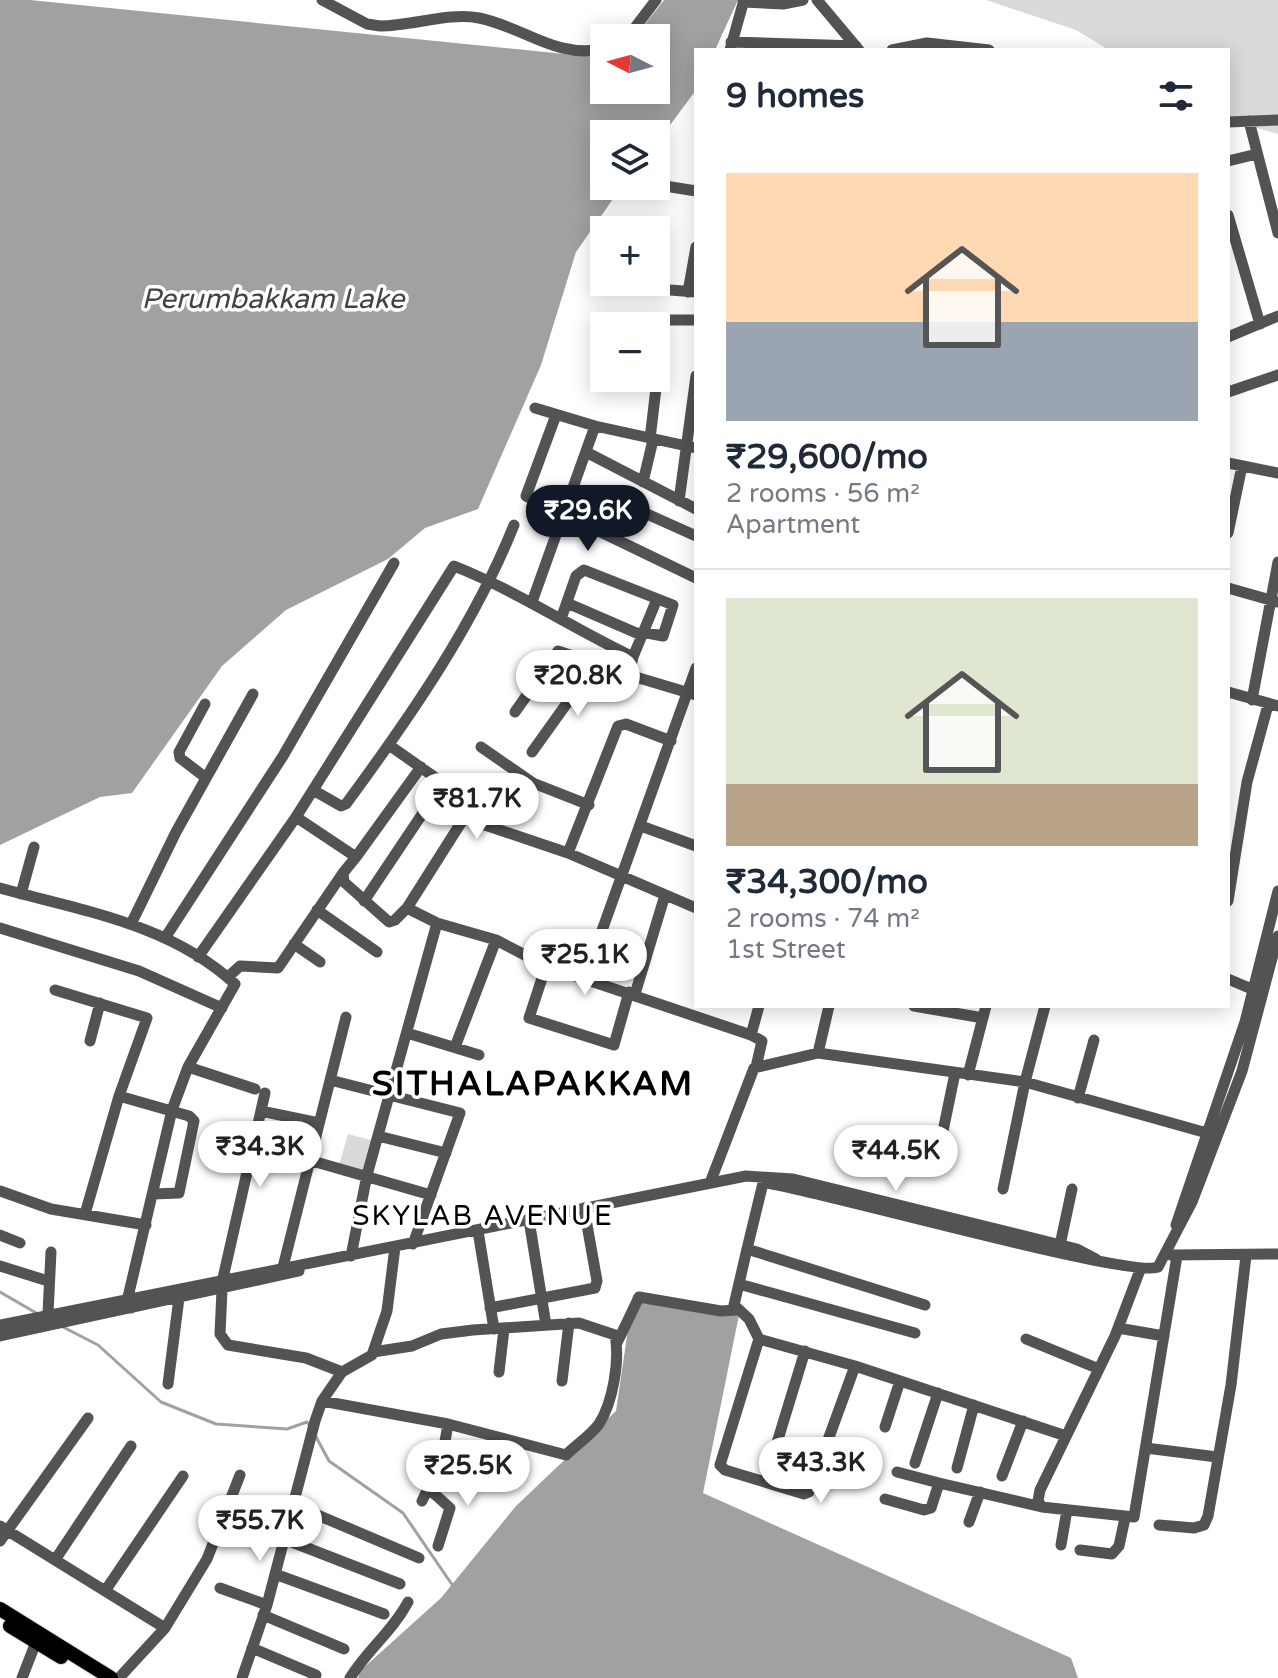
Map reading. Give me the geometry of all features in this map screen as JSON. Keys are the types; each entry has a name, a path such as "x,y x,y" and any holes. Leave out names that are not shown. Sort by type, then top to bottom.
{"main road":[{"path":"0,1609 111,1678"},
{"path":"0,1620 95,1678"}],"street":[{"path":"322,0 367,24 380,26 478,18 551,47 569,51 590,50"},
{"path":"638,24 656,0"},
{"path":"803,0 783,4 744,1 731,46 858,48"},
{"path":"817,0 858,48"},
{"path":"902,48 927,43 971,48"},
{"path":"1230,122 1278,120"},
{"path":"1249,121 1278,233"},
{"path":"1230,161 1257,154"},
{"path":"670,187 694,191"},
{"path":"1230,222 1260,324"},
{"path":"670,290 692,292 694,270"},
{"path":"1230,336 1278,316"},
{"path":"643,482 652,440 664,320 694,320"},
{"path":"1230,391 1278,375"},
{"path":"679,501 691,448 694,405"},
{"path":"535,408 595,426 691,448"},
{"path":"556,415 526,496 694,577"},
{"path":"532,602 562,511 595,426"},
{"path":"586,452 694,508"},
{"path":"1230,463 1278,473"},
{"path":"1230,523 1242,466"},
{"path":"647,514 694,535"},
{"path":"313,790 341,806 346,804 389,745 492,581 514,525"},
{"path":"1252,700 1275,602 1278,562"},
{"path":"165,938 275,768 394,563"},
{"path":"198,957 296,817 451,568 492,581 633,657"},
{"path":"561,619 576,576 584,570 673,605 663,636 642,634 567,603"},
{"path":"1230,589 1275,602"},
{"path":"629,675 633,657 657,599"},
{"path":"515,712 558,651 692,693 620,874 585,978"},
{"path":"532,752 595,664"},
{"path":"1230,693 1273,706 1247,782 1230,888"},
{"path":"132,922 253,694"},
{"path":"205,704 179,752 180,758 206,778"},
{"path":"568,853 618,726 626,724 671,741"},
{"path":"389,745 443,783 504,806 516,804 533,783"},
{"path":"481,747 533,783 589,805"},
{"path":"228,977 240,966 270,970 278,968 421,767"},
{"path":"364,901 443,783"},
{"path":"296,817 356,857"},
{"path":"343,873 344,882 364,901 389,922 395,920 407,908 464,818 568,853 694,907"},
{"path":"641,826 694,845"},
{"path":"21,894 34,847"},
{"path":"0,888 132,922 198,957 235,984 188,1067 172,1110 130,1303"},
{"path":"897,1472 1042,1507 1134,1517 1138,1509 1164,1336 1173,1241 1254,990 1278,891"},
{"path":"546,966 529,1018 614,1045 665,895"},
{"path":"407,908 437,923 496,940 546,966 632,993 762,1041 756,1067 710,1183"},
{"path":"317,910 377,952"},
{"path":"348,1257 367,1175 437,923"},
{"path":"0,928 139,971 222,1008"},
{"path":"1173,1241 1192,1202 1242,1071 1278,936"},
{"path":"455,1047 496,940"},
{"path":"294,944 320,962"},
{"path":"1230,980 1254,990"},
{"path":"55,990 147,1018 119,1096 85,1214"},
{"path":"90,1041 100,1003"},
{"path":"692,1014 694,1007"},
{"path":"751,1035 758,1008"},
{"path":"818,1053 829,1008"},
{"path":"937,1008 984,1012 968,1075"},
{"path":"1003,1189 1025,1082 1044,1008"},
{"path":"283,1267 346,1017"},
{"path":"407,1033 479,1055"},
{"path":"1078,1098 1094,1040"},
{"path":"756,1067 818,1053 1025,1082 1207,1133"},
{"path":"188,1067 260,1091 261,1111 222,1284 220,1334 228,1345 306,1358 342,1372"},
{"path":"936,1165 955,1073"},
{"path":"330,1080 460,1113 413,1244"},
{"path":"119,1096 172,1110 194,1121 179,1193 153,1194"},
{"path":"261,1111 319,1123"},
{"path":"378,1136 446,1153"},
{"path":"253,1144 431,1195"},
{"path":"0,1336 67,1322 130,1303 746,1176 793,1179 1060,1245 1096,1259"},
{"path":"710,1183 763,1183 1140,1270 1158,1267 1172,1256 1278,1254"},
{"path":"736,1310 734,1305 763,1183"},
{"path":"1060,1245 1072,1189"},
{"path":"0,1191 51,1209 146,1225"},
{"path":"490,1308 595,1288 584,1208"},
{"path":"529,1220 546,1325"},
{"path":"478,1231 490,1308 499,1329 499,1372"},
{"path":"0,1235 20,1243"},
{"path":"373,1352 387,1311 395,1247"},
{"path":"747,1249 925,1305"},
{"path":"47,1314 51,1252"},
{"path":"1159,1525 1194,1528 1204,1525 1208,1516 1231,1385 1246,1256"},
{"path":"0,1325 47,1314 179,1298 283,1267 348,1257"},
{"path":"0,1266 48,1281"},
{"path":"1042,1507 1038,1501 1040,1490 1118,1328 1140,1270"},
{"path":"739,1284 915,1333"},
{"path":"322,1401 448,1424 566,1455 599,1424 611,1394 617,1344 639,1297 721,1311 736,1310 746,1314 759,1339 720,1465 725,1470 804,1494 814,1486 855,1366"},
{"path":"168,1384 179,1298"},
{"path":"562,1381 569,1323"},
{"path":"242,1678 265,1610 315,1421 322,1401 342,1372 373,1352 412,1346 441,1334 579,1323 615,1335 617,1344"},
{"path":"1118,1328 1164,1336"},
{"path":"759,1339 855,1366 1066,1436"},
{"path":"1026,1339 1099,1369"},
{"path":"765,1482 805,1351"},
{"path":"885,1427 900,1381"},
{"path":"915,1463 938,1393"},
{"path":"957,1468 974,1405"},
{"path":"88,1418 2,1533 55,1560 165,1628"},
{"path":"1002,1476 1023,1421"},
{"path":"422,1501 442,1459 448,1424"},
{"path":"55,1560 131,1446"},
{"path":"1146,1448 1217,1457"},
{"path":"442,1459 482,1473"},
{"path":"119,1678 165,1628 207,1559 240,1475"},
{"path":"105,1591 183,1476"},
{"path":"885,1499 928,1510 939,1483"},
{"path":"429,1489 450,1508 438,1546"},
{"path":"969,1522 980,1492"},
{"path":"229,1505 286,1536 400,1584"},
{"path":"294,1505 419,1558"},
{"path":"1061,1545 1067,1510"},
{"path":"1080,1550 1112,1554 1119,1546 1125,1518"},
{"path":"275,1574 384,1614"},
{"path":"220,1588 344,1649"},
{"path":"350,1678 369,1647 393,1628 408,1602"},
{"path":"22,1678 36,1642"},
{"path":"252,1648 316,1675"}],"shaded area":[{"path":"986,0 1278,0 1278,134 1230,121 1230,48 1106,48 1076,30"},
{"path":"348,1134 374,1141 365,1175 339,1165"}],"water":[{"name":"Perumbakkam Lake","path":"0,0 30,0 590,57 590,104 670,104 670,24 645,24 664,0 738,0 716,48 694,48 694,93 670,125 670,120 590,120 590,200 612,200 601,216 590,216 590,232 576,252 541,365 478,509 425,528 388,559 286,610 222,666 132,793 100,797 0,845"},
{"path":"633,1295 739,1315 703,1493 1071,1658 1078,1678 358,1678 360,1671 441,1598 516,1506 616,1411"}],"waterway":[{"path":"0,1292 38,1314"},
{"path":"63,1327 98,1345 161,1402 216,1424 287,1429 307,1422 309,1425"},
{"path":"315,1435 329,1461 403,1513 453,1586"}],"district":[{"name":"SITHALAPAKKAM","path":"533,1084"},
{"name":"SKYLAB AVENUE","path":"483,1216"}]}
